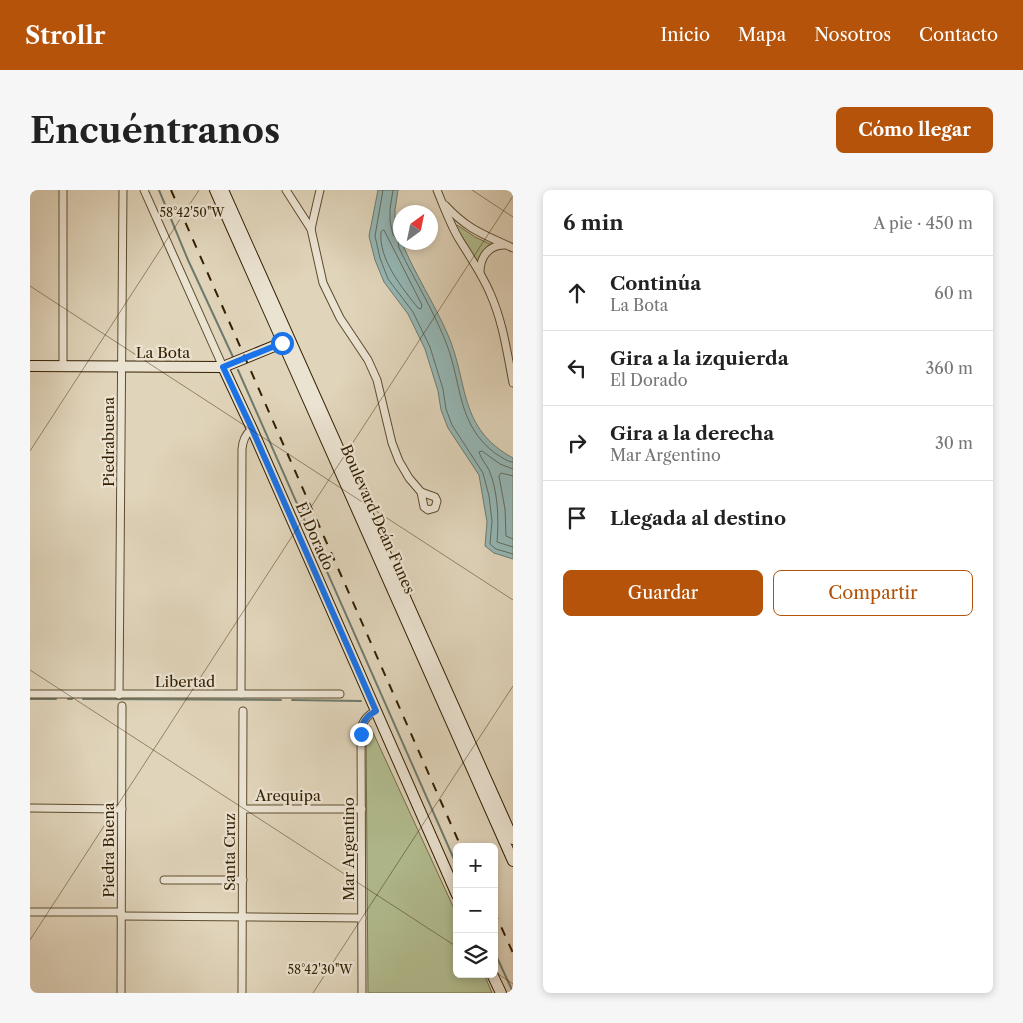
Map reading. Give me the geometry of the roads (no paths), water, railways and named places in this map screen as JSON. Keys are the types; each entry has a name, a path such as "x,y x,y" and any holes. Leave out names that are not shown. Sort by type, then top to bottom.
{"main road":[{"name":"Boulevard Deán Funes","path":"215,190 286,341 513,839"},
{"name":"Boulevard Deán Funes","path":"223,190 286,341 513,861"},
{"name":"La Bota","path":"30,366 223,367 286,341"},
{"name":"El Dorado","path":"223,367 454,888"},
{"path":"494,978 500,993"}],"street":[{"path":"63,190 63,367"},
{"name":"Piedrabuena","path":"120,695 123,190"},
{"name":"El Dorado","path":"144,190 223,367"},
{"path":"286,190 311,229 323,283 340,318 368,360 377,380 392,443 404,470 421,492"},
{"path":"311,229 320,190"},
{"path":"437,190 459,239 480,272 501,322 513,383"},
{"path":"441,201 468,227 510,247"},
{"path":"480,272 482,259 489,250 499,245 510,247"},
{"path":"241,694 242,449 243,440 252,429"},
{"name":"Libertad","path":"30,694 340,694"},
{"name":"Piedra Buena","path":"121,993 122,706"},
{"name":"Santa Cruz","path":"242,993 243,711"},
{"name":"Mar Argentino","path":"362,993 361,728 369,714 376,711"},
{"path":"30,808 122,809"},
{"name":"Arequipa","path":"243,809 362,809"},
{"path":"164,880 243,880"},
{"path":"30,912 362,918"}],"water":[{"path":"378,190 398,190 396,205 393,205 393,250 405,250 437,311 455,353 468,404 474,419 495,446 513,458 513,559 494,553 485,546 487,522 479,475 448,428 441,410 438,391 425,349 408,314 384,282 375,260 369,236"}],"waterway":[{"path":"159,190 188,260 233,357"},
{"path":"238,370 453,857"},
{"path":"30,699 56,699"},
{"path":"83,699 281,700"},
{"path":"292,700 361,701"},
{"path":"498,960 513,992"}],"railway":[{"path":"171,190 459,843"},
{"path":"498,920 513,953"}]}
